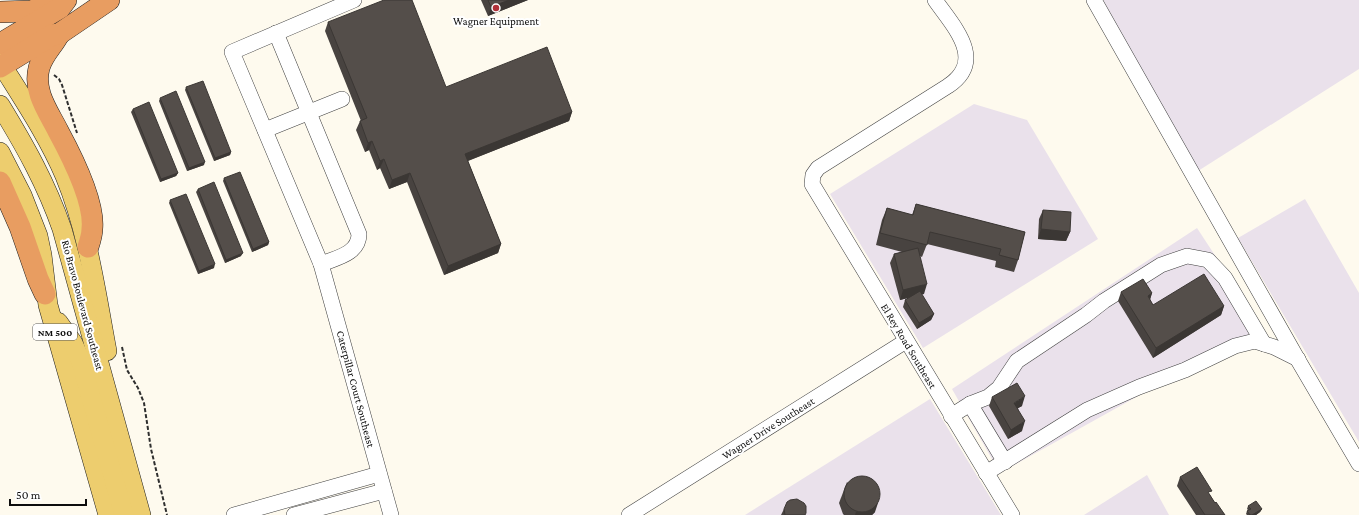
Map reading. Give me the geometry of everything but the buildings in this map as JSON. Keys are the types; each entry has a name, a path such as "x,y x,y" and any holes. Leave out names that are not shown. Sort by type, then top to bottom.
{"highway":[{"path":"88,247 92,228 92,215 86,193 58,130 44,105 39,90 39,75 41,64 46,53 59,34 109,0"},
{"path":"0,12 31,11 57,2 66,1"},
{"path":"0,44 60,8 66,1"},
{"path":"1,65 52,35 59,34"},
{"path":"0,182 20,227 47,300"}],"main road":[{"path":"1,65 46,136 65,176 73,198 88,247 112,383 112,412"},
{"name":"Rio Bravo Boulevard Southeast","path":"0,105 36,166 54,206 69,252 141,515"},
{"name":"NM 500","path":"0,152 22,194 38,236 42,255 47,300 108,515"},
{"path":"47,300 72,343 81,362 124,515"}],"street":[{"path":"321,264 354,250 358,243 359,234 276,33 354,0"},
{"name":"El Rey Road Southeast","path":"935,0 963,42 966,60 958,78 948,86 818,168 813,175 812,184 1012,515"},
{"path":"1094,0 1359,464"},
{"name":"Caterpillar Court Southeast","path":"276,33 232,52 321,264 379,474"},
{"path":"265,130 342,99"},
{"path":"951,416 970,404 988,397 998,388 1017,361 1086,315 1104,301 1162,265 1187,256 1208,260 1225,278 1264,344"},
{"name":"Wagner Drive Southeast","path":"629,515 906,341"},
{"path":"986,473 1088,410 1184,370 1235,346 1255,341 1274,347 1298,359"},
{"path":"970,404 1005,462"},
{"path":"234,515 379,474 391,515"},
{"path":"294,515 314,512 384,491"},
{"path":"309,494 314,512"}],"path":[{"path":"52,73 59,79 62,85 79,137"},
{"path":"121,340 127,370 138,388 144,403 151,449 167,515"}],"shaded area":[{"path":"1103,0 1359,0 1359,69 1198,171"},
{"path":"974,104 1027,120 1098,239 923,348 830,194"},
{"path":"1305,199 1359,293 1359,442 1238,238"},
{"path":"1197,228 1262,327 1000,473 952,389"},
{"path":"930,399 1001,515 745,515"},
{"path":"1147,475 1169,515 1084,515"}],"place":[{"name":"Wagner Equipment","path":"496,8"}]}
